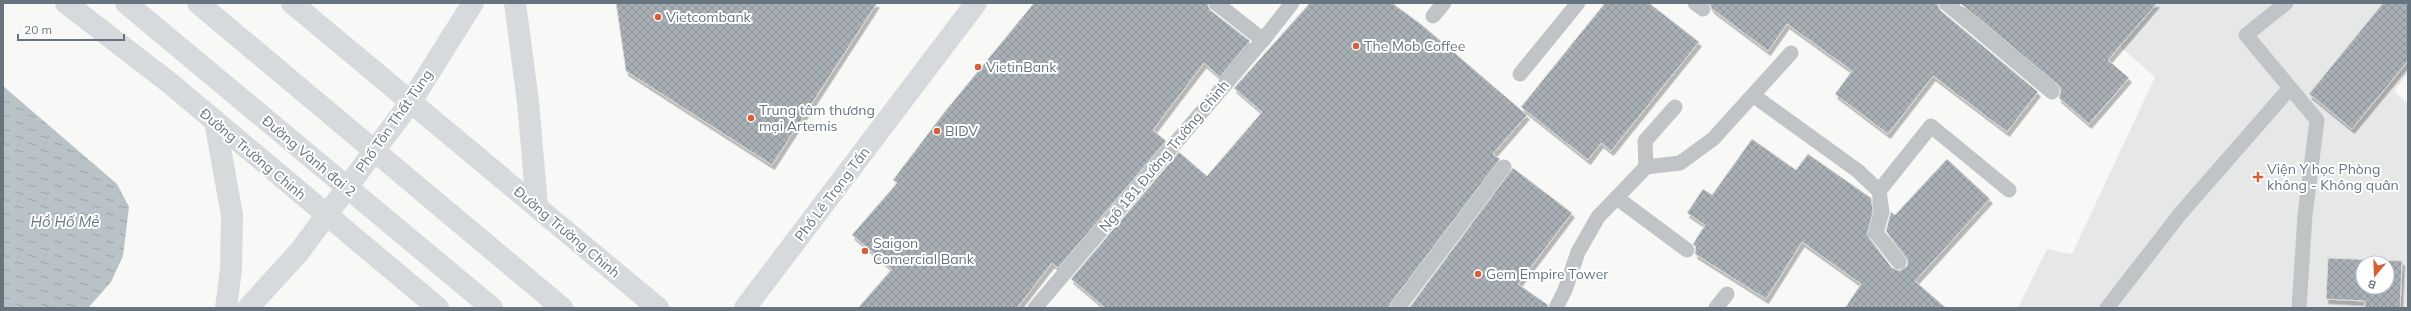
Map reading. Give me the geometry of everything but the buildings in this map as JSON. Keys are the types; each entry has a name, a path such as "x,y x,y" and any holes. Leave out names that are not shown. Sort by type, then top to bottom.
{"main road":[{"name":"Đường Trường Chinh","path":"66,3 172,84 438,308"},
{"name":"Đường Vành đai 2","path":"126,3 492,308"},
{"path":"198,3 562,308"},
{"name":"Đường Trường Chinh","path":"292,3 410,103 537,206 658,308"},
{"name":"Phố Tôn Thất Tùng","path":"248,308 299,252 410,103 473,3"},
{"path":"515,3 528,102 537,206"},
{"name":"Phố Lê Trọng Tấn","path":"745,308 976,3"},
{"path":"215,121 232,215 231,269 226,308"}],"lane":[{"path":"1216,3 1262,40"},
{"name":"Ngõ 181 Đường Trường Chinh","path":"1035,308 1292,3"},
{"path":"1433,16 1444,3"},
{"path":"1520,74 1578,3"},
{"path":"1946,3 2052,92"},
{"path":"2286,3 2246,36 2317,120 2305,216 2299,308"},
{"path":"1556,308 1565,290 1578,252 1598,217 1646,167 1680,163 1713,139 1754,96 1791,53"},
{"path":"2107,308 2180,214 2290,88"},
{"path":"1754,96 1836,155 1879,191 1882,212 1876,233 1899,262"},
{"path":"1646,167 1645,141 1675,108"},
{"path":"1879,191 1931,126 2009,190"},
{"path":"1398,308 1504,167"},
{"path":"1617,198 1687,250"},
{"path":"1716,308 1727,294"}],"shaded area":[{"name":"Viện Y học Phòng không - Không quân","path":"2070,3 2408,3 2408,73 2394,91 2408,104 2408,308 2018,308 2047,249 2072,254 2155,77"}],"water":[{"name":"Hồ Hố Mẻ","path":"3,86 117,184 129,207 123,256 111,282 88,308 3,308"}],"place":[{"name":"Vietcombank","path":"658,17"},
{"name":"The Mob Coffee","path":"1356,46"},
{"name":"VietinBank","path":"978,67"},
{"name":"Trung tâm thương mại Artemis","path":"751,118"},
{"name":"BIDV","path":"937,131"},
{"name":"Viện Y học Phòng không - Không quân","path":"2258,177"},
{"name":"Saigon Comercial Bank","path":"865,251"},
{"name":"Gem Empire Tower","path":"1478,274"}]}
